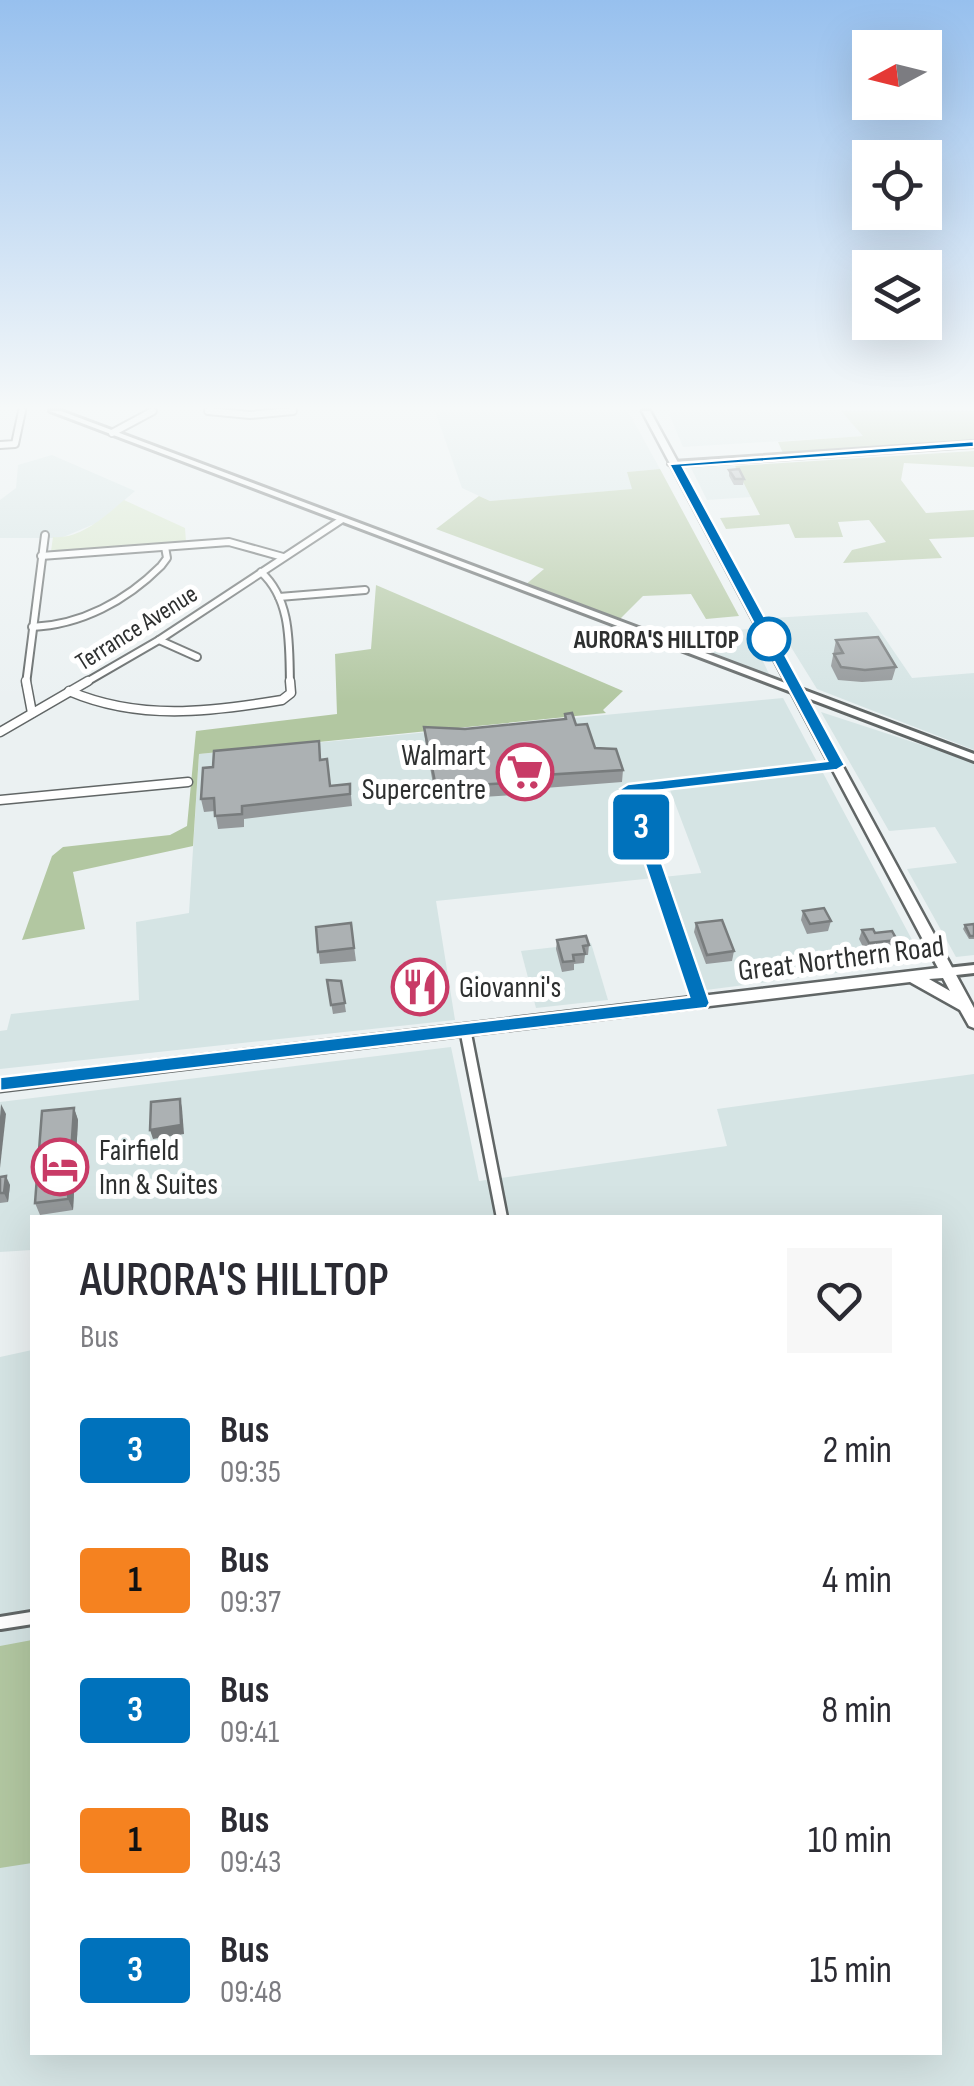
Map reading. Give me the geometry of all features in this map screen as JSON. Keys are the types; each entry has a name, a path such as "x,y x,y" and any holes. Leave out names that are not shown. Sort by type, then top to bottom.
{"highway":[{"path":"699,508 970,1014"},
{"path":"930,939 926,957 911,976 970,1014"},
{"name":"Great Northern Road","path":"0,1085 947,972"}],"main road":[{"path":"311,508 974,758"},
{"name":"Great Northern Road","path":"947,972 974,969"}],"street":[{"name":"Terrance Avenue","path":"0,732 159,640 342,520"},
{"path":"32,712 25,692 46,535"},
{"path":"41,556 229,542 283,557"},
{"path":"32,627 68,624 89,616 156,573 168,558 166,547"},
{"path":"69,691 111,710 148,713 282,700 290,694 280,597 270,578 261,572"},
{"path":"280,597 365,590"},
{"path":"159,640 197,657"},
{"path":"0,800 188,782"},
{"path":"465,1031 501,1215"},
{"path":"0,1623 30,1618"}],"shaded area":[{"path":"0,508 115,508 99,522 61,538 0,538"},
{"path":"867,612 912,678 974,673 974,750 817,689 773,618"},
{"path":"748,629 770,676 709,653 718,643 713,632"},
{"path":"783,698 918,951 912,963 706,990 663,877 436,901 455,1020 0,1069 0,1031 7,1030 11,1014 139,1000 136,922 189,913 199,754","holes":["670,790 701,873 663,877 634,795"]},
{"path":"821,712 974,762 974,955 956,957 907,869 957,863 935,827 889,831"},
{"path":"591,943 608,1000 536,1008 521,951"},
{"path":"451,1047 479,1181 727,1146 717,1109 974,1074 974,2086 0,2086 0,1357 30,1350 30,2055 942,2055 942,1215 30,1215 30,1250 0,1252 0,1102"}],"green space":[{"path":"114,508 142,508 185,528 186,542 51,551 53,537 73,535"},
{"path":"463,508 681,508 739,616 706,619 691,594 643,596 620,619 524,586 544,569 436,529"},
{"path":"757,508 922,508 926,513 974,510 974,537 929,539 942,558 843,563 852,550 886,542 869,520 838,522 843,537 795,538 789,524 726,529 720,518 760,515"},
{"path":"376,585 623,691 603,710 606,713 199,754 193,846 73,872 85,929 22,940 52,856 63,847 170,835 187,826 196,731 337,714 335,654 371,649"},
{"path":"30,1640 30,1863 0,1868 0,1646"}],"building":[{"path":"878,637 896,667 841,667 834,654 843,653 836,640"},
{"name":"Walmart Supercentre","path":"572,713 576,725 587,724 595,748 616,749 623,770 544,775 546,781 436,787 424,727 465,729 566,719 565,714"},
{"path":"319,741 320,760 327,759 330,786 350,784 350,794 242,806 242,814 215,816 214,798 201,799 203,768 213,767 214,751"},
{"path":"824,908 831,921 810,924 803,911"},
{"path":"722,920 734,951 707,955 696,923"},
{"path":"351,923 354,948 318,952 316,927"},
{"path":"974,924 974,936 970,936 965,925"},
{"path":"873,929 875,933 892,931 897,940 869,943 862,930"},
{"path":"586,936 589,945 583,946 585,954 573,955 574,961 563,962 557,940"},
{"name":"Giovanni's","path":"431,962 435,991 408,993 405,964"},
{"path":"327,980 341,981 345,1003 331,1005"},
{"path":"180,1099 181,1125 150,1130 151,1102"},
{"name":"Fairfield Inn & Suites","path":"74,1108 68,1199 35,1203 42,1111"},
{"path":"6,1176 4,1193 0,1193 0,1177"}],"bus line":[{"name":"3","path":"0,1085 701,1003 628,789 837,765 700,508"}],"place":[{"name":"AURORA'S HILLTOP","path":"769,639"},
{"name":"Walmart Supercentre","path":"525,772"},
{"name":"Giovanni's","path":"420,987"},
{"name":"Fairfield Inn & Suites","path":"60,1167"}]}
